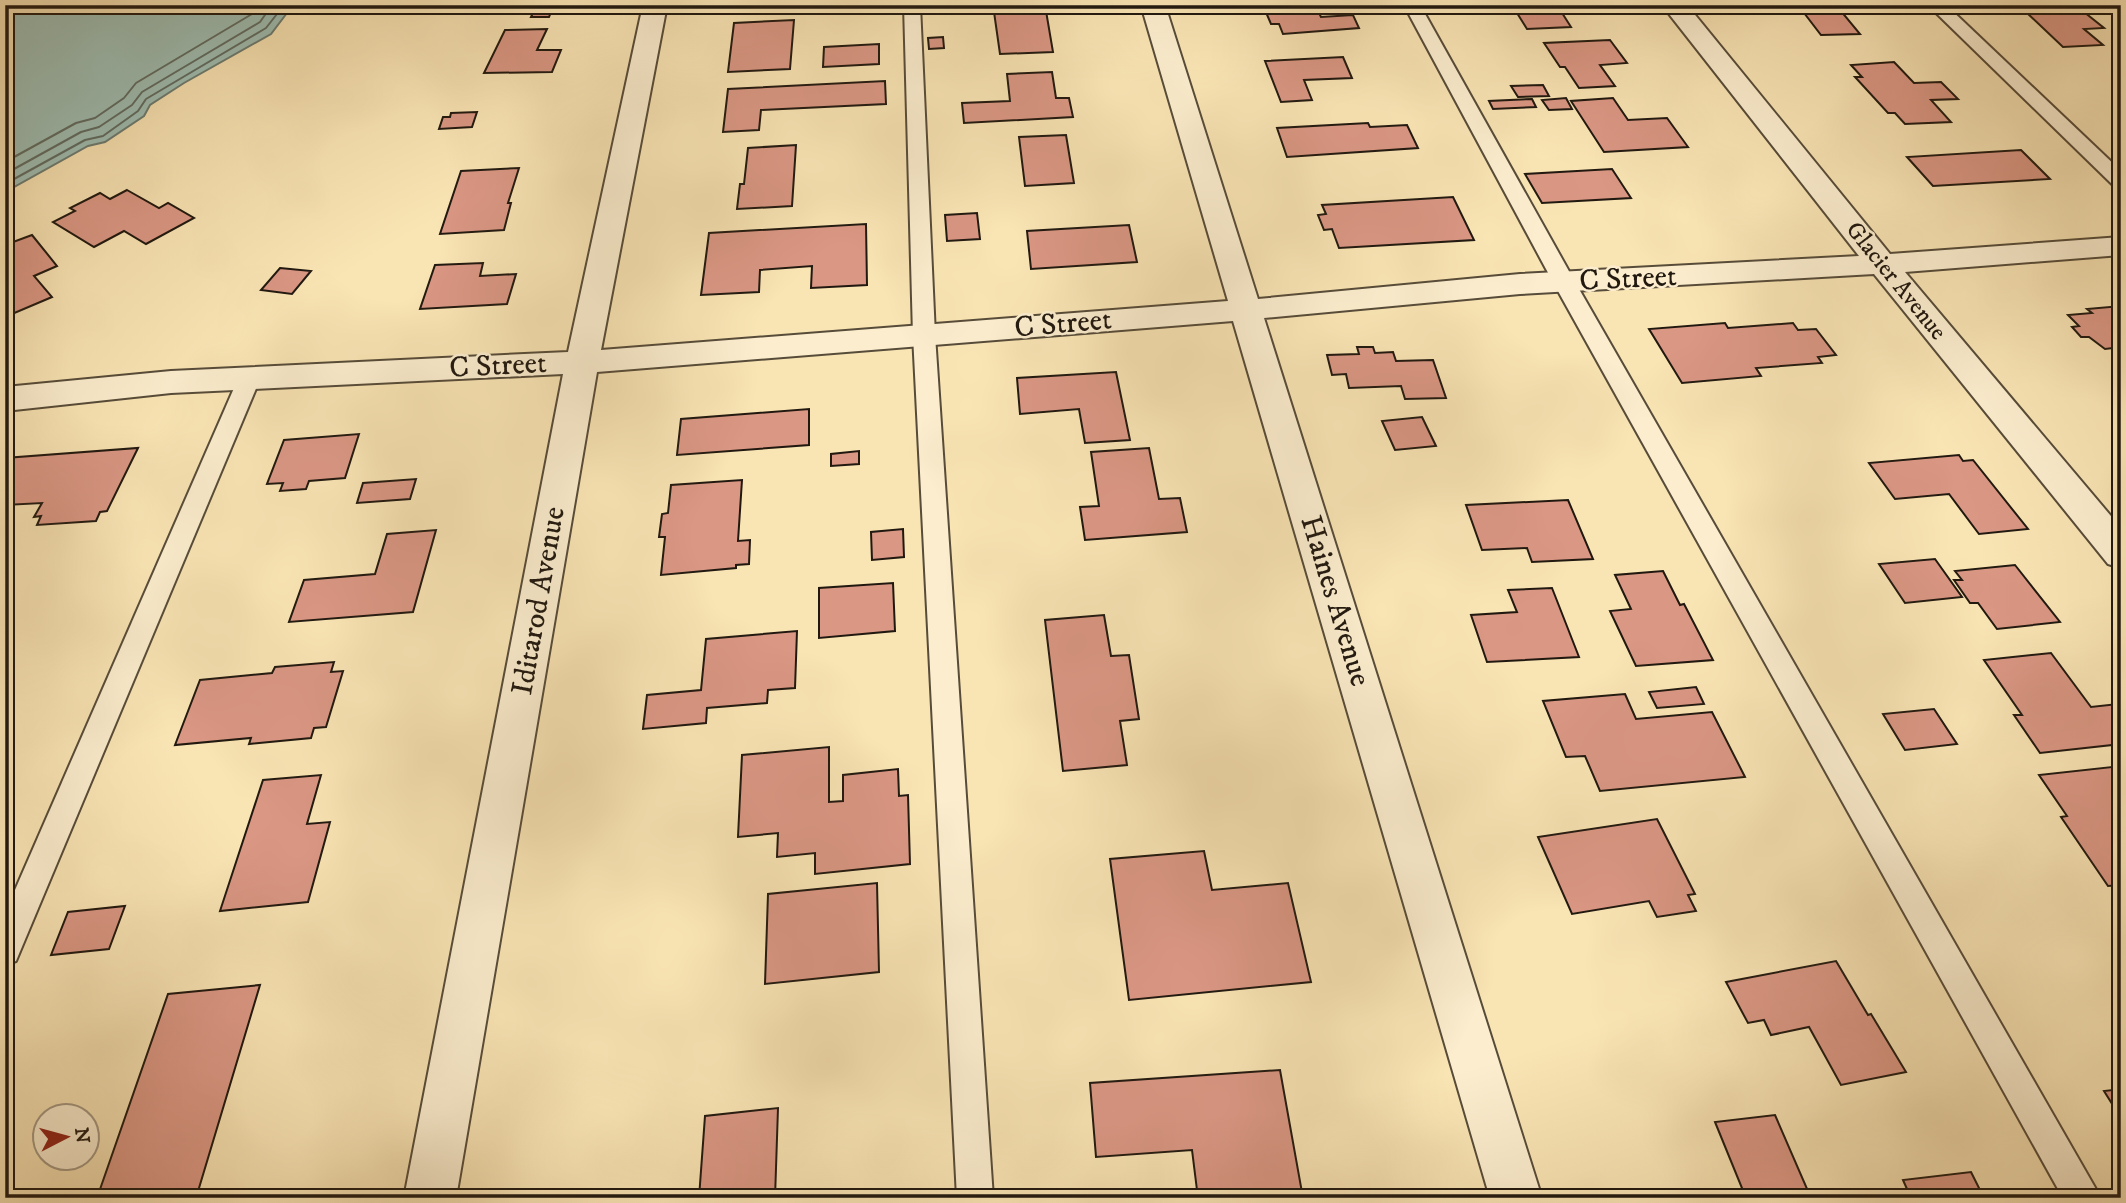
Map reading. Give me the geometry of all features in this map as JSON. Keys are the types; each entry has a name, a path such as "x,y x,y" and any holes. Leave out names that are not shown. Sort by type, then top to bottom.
{"street":[{"name":"Iditarod Avenue","path":"430,1198 582,362 655,5"},
{"name":"Haines Avenue","path":"1153,5 1516,1198"},
{"name":"Glacier Avenue","path":"1674,5 1882,264 2121,554"},
{"name":"C Street","path":"5,399 158,383 582,362 1247,310 1564,282 1882,264 2121,246"}],"lane":[{"path":"912,5 925,335 975,1198"},
{"path":"1412,5 1564,282 2083,1198"},
{"path":"1936,5 2121,182"},
{"path":"5,950 249,379"}],"water":[{"path":"5,5 293,5 271,34 150,105 144,116 105,142 88,146 5,192"}],"building":[{"path":"567,5 553,7 549,17 531,17 536,7 522,7"},
{"path":"762,5 801,5 761,9"},
{"path":"993,5 1045,5 1053,52 1000,54"},
{"path":"1272,5 1315,5 1321,17 1353,15 1359,28 1283,34 1279,24 1271,24 1265,10 1273,9"},
{"path":"1512,5 1557,5 1571,27 1527,29"},
{"path":"1798,5 1836,5 1860,34 1821,35"},
{"path":"2079,8 2104,28 2084,29 2103,45 2063,47 2025,11"},
{"path":"794,20 790,69 728,72 734,23"},
{"path":"547,29 537,50 561,50 552,72 484,73 505,30"},
{"path":"943,37 944,48 929,49 928,38"},
{"path":"1610,40 1627,63 1600,65 1615,86 1579,88 1565,67 1560,67 1544,43"},
{"path":"879,44 879,64 823,67 824,47"},
{"path":"1343,57 1352,78 1304,80 1312,100 1281,102 1265,61"},
{"path":"1894,62 1914,83 1941,82 1958,99 1931,100 1951,122 1905,124 1895,113 1888,113 1855,77 1862,77 1851,65"},
{"path":"1052,72 1056,98 1069,98 1073,117 964,123 962,103 1010,101 1007,74"},
{"path":"885,81 886,104 761,110 759,130 723,132 728,89"},
{"path":"1543,85 1549,96 1518,97 1511,86"},
{"path":"1566,98 1572,109 1549,110 1542,100"},
{"path":"1613,98 1628,120 1667,118 1688,147 1604,152 1571,101"},
{"path":"1532,99 1536,107 1493,109 1489,101"},
{"path":"477,112 472,127 439,129 443,117 450,117 451,113"},
{"path":"1368,123 1370,127 1407,125 1418,148 1287,157 1277,128"},
{"path":"1066,135 1074,183 1025,186 1019,137"},
{"path":"796,145 792,206 737,209 740,184 744,184 748,148"},
{"path":"2021,150 2050,179 1933,186 1907,157"},
{"path":"519,168 508,203 511,203 504,230 440,234 461,171"},
{"path":"1612,169 1631,198 1542,203 1525,174"},
{"path":"127,190 159,208 168,203 194,218 146,244 124,231 94,247 53,222 75,211 70,208 100,193 110,199"},
{"path":"1453,197 1474,240 1339,248 1332,229 1324,230 1318,215 1326,214 1322,205"},
{"path":"977,213 980,239 947,241 945,215"},
{"path":"866,224 867,285 811,288 812,266 760,270 759,292 701,295 709,233"},
{"path":"1129,225 1137,262 1031,269 1027,231"},
{"path":"32,235 57,266 34,276 52,297 5,317 5,245"},
{"path":"483,263 480,276 516,274 507,304 420,309 435,265"},
{"path":"280,268 311,271 292,294 261,290"},
{"path":"2121,306 2121,347 2105,349 2089,337 2081,337 2072,327 2079,326 2068,315 2092,313 2087,309"},
{"path":"1725,323 1728,328 1793,323 1798,330 1816,329 1836,355 1818,357 1822,363 1756,368 1761,376 1682,383 1649,329"},
{"path":"1357,347 1373,347 1375,353 1393,352 1396,361 1433,360 1446,398 1405,399 1401,386 1349,388 1346,374 1332,375 1327,355 1359,354"},
{"path":"1116,372 1130,440 1085,443 1079,409 1020,414 1017,378"},
{"path":"809,409 809,445 677,455 681,419"},
{"path":"1422,417 1436,446 1395,450 1382,421"},
{"path":"359,434 345,478 309,481 306,489 280,491 283,483 267,484 284,440"},
{"path":"138,448 107,511 100,512 96,521 37,525 41,516 34,517 42,503 5,505 5,458"},
{"path":"1149,448 1159,499 1180,498 1187,532 1085,540 1080,507 1099,506 1091,452"},
{"path":"859,451 859,464 831,466 831,454"},
{"path":"1959,455 1963,461 1973,460 2028,529 1979,534 1949,494 1895,499 1869,463"},
{"path":"416,479 410,499 357,503 363,483"},
{"path":"742,480 738,541 750,540 749,564 736,565 736,568 661,575 665,537 659,537 662,514 668,513 671,485"},
{"path":"1568,500 1593,559 1532,562 1527,548 1482,550 1466,505"},
{"path":"903,529 904,557 872,560 871,532"},
{"path":"436,530 413,612 289,622 304,580 375,574 387,534"},
{"path":"1935,559 1962,597 1905,603 1879,564"},
{"path":"2015,565 2060,622 1997,629 1978,603 1970,603 1954,580 1962,580 1955,571"},
{"path":"1663,571 1680,605 1684,604 1713,660 1636,666 1610,611 1631,609 1615,575"},
{"path":"893,583 895,631 819,638 819,588"},
{"path":"1552,588 1579,657 1487,662 1471,615 1517,612 1508,590"},
{"path":"1104,615 1111,656 1129,655 1139,719 1120,721 1127,765 1063,771 1045,620"},
{"path":"797,631 795,688 768,690 767,703 707,708 706,723 643,729 647,695 701,690 706,639"},
{"path":"2051,653 2091,707 2118,704 2121,708 2121,744 2040,753 2014,715 2022,715 1984,660"},
{"path":"334,662 331,672 343,671 326,727 314,728 311,738 249,744 251,738 175,745 200,680 272,673 275,667"},
{"path":"1696,687 1704,704 1657,708 1649,692"},
{"path":"1625,694 1636,719 1712,712 1745,777 1600,791 1585,756 1566,757 1543,701"},
{"path":"1934,709 1957,744 1905,750 1883,714"},
{"path":"829,747 829,802 843,801 843,775 898,769 899,796 908,795 910,864 815,874 815,853 777,857 778,833 738,837 742,755"},
{"path":"2121,766 2121,885 2108,886 2061,817 2067,816 2039,775"},
{"path":"321,775 307,824 330,822 308,902 220,911 263,780"},
{"path":"1657,819 1695,894 1688,895 1696,911 1657,917 1649,901 1572,914 1538,837"},
{"path":"1204,851 1212,890 1288,883 1311,982 1129,1000 1110,859"},
{"path":"877,883 879,972 765,984 768,894"},
{"path":"125,906 109,949 51,955 68,912"},
{"path":"1836,961 1906,1072 1841,1085 1809,1027 1771,1035 1764,1020 1748,1023 1726,982"},
{"path":"260,985 196,1198 97,1198 168,994"},
{"path":"1280,1070 1303,1198 1198,1198 1192,1150 1096,1157 1090,1083"},
{"path":"2121,1089 2121,1118 2104,1091"},
{"path":"778,1108 775,1198 699,1198 705,1116"},
{"path":"1775,1115 1811,1198 1746,1198 1715,1122"},
{"path":"1971,1172 1984,1198 1911,1198 1903,1180"}]}
